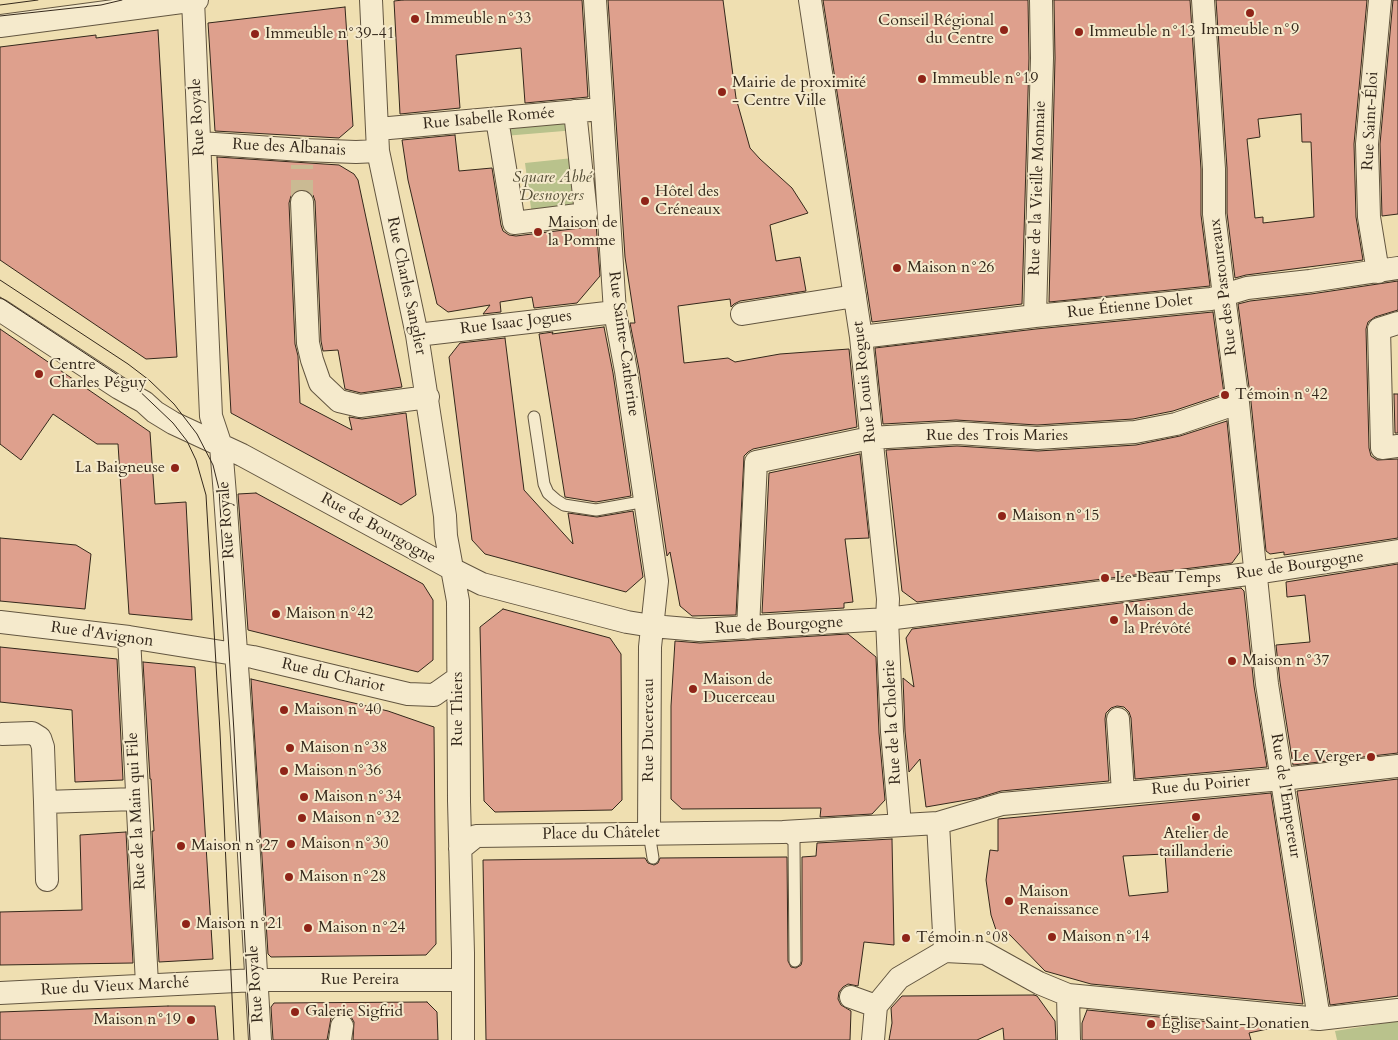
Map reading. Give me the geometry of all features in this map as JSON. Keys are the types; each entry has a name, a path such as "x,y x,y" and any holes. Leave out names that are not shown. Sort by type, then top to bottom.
{"street":[{"name":"Rue Charles Sanglier","path":"371,0 378,140 428,397 445,516 446,536 454,570"},
{"name":"Rue Sainte-Catherine","path":"595,0 615,312 657,581 652,626"},
{"name":"Rue Louis Roguet","path":"810,0 832,145 846,205 888,599 887,619"},
{"name":"Rue de la Vieille Monnaie","path":"1034,316 1037,169 1042,58 1041,0"},
{"name":"Rue des Pastoureaux","path":"1204,0 1224,296 1238,403 1256,573"},
{"name":"Rue Saint-Éloi","path":"1380,0 1367,144 1369,218 1388,270"},
{"path":"0,26 190,1"},
{"name":"Rue Royale","path":"190,1 200,143 212,416 221,446 237,655 260,1040"},
{"name":"Rue Isabelle Romée","path":"378,140 497,119 601,110"},
{"path":"497,119 514,223 586,214 575,111"},
{"name":"Rue des Albanais","path":"200,143 302,157 356,152 378,140"},
{"path":"302,202 308,343 320,382 339,401 360,406 428,397"},
{"name":"Rue Étienne Dolet","path":"861,337 1034,316 1212,299 1247,288 1388,270"},
{"path":"742,314 855,296"},
{"name":"Rue de Bourgogne","path":"0,310 119,388 144,402 155,412 173,423 260,464 482,584 627,622 699,630 887,619 1256,573 1398,551"},
{"name":"Rue Isaac Jogues","path":"417,335 615,312"},
{"path":"1398,323 1379,329 1389,389 1382,448 1398,446"},
{"name":"Rue des Trois Maries","path":"748,628 756,462 870,438 957,433 1037,438 1135,432 1176,424 1238,403"},
{"name":"Rue Thiers","path":"454,570 458,601 460,849"},
{"name":"Rue de l'Empereur","path":"1256,573 1267,684 1319,1019"},
{"name":"Rue de la Cholerie","path":"887,619 892,732 900,825"},
{"name":"Rue d'Avignon","path":"0,622 129,637 204,650"},
{"name":"Rue Ducerceau","path":"649,833 650,646 652,626"},
{"name":"Rue de la Main qui File","path":"129,637 147,984"},
{"name":"Rue du Chariot","path":"204,650 237,655 408,694 434,695 458,678"},
{"path":"1118,719 1123,792"},
{"path":"2,734 32,733 40,738 43,747 47,880"},
{"name":"Rue du Poirier","path":"1002,804 1282,779 1398,766"},
{"path":"45,802 136,799"},
{"name":"Place du Châtelet","path":"460,849 476,836 783,832 938,823 1002,804"},
{"path":"938,823 945,951"},
{"path":"460,849 463,1040"},
{"path":"873,1040 876,1006 899,978 945,951 985,953 1039,983 1068,995 1319,1019 1398,1010"},
{"name":"Rue Pereira","path":"230,981 463,980"},
{"name":"Rue du Vieux Marché","path":"0,993 230,981"},
{"path":"1068,995 1069,1040"},
{"path":"851,998 876,1006"}],"lane":[{"path":"534,418 544,484 548,492 556,500 564,505 596,510 646,501"},
{"path":"783,832 794,842 795,961"},
{"path":"649,833 652,858"}],"green space":[{"path":"573,122 576,130 504,136 504,128"},
{"name":"Square Abbé Desnoyers","path":"573,158 578,211 532,216 525,163"},
{"path":"1398,1021 1398,1040 1337,1040 1335,1031"}],"building":[{"path":"582,0 588,97 525,103 521,48 456,55 460,108 400,114 394,1"},
{"path":"608,0 723,0 736,98 750,148 792,188 808,213 770,225 776,261 800,257 806,291 740,301 731,307 730,299 678,306 684,363 728,358 735,362 780,354 849,349 857,427 753,449 744,456 736,615 692,616 680,606 670,552 667,556 639,369 630,323 635,323 625,257"},
{"path":"823,0 1028,0 1029,58 1022,304 872,322"},
{"path":"1054,0 1190,0 1201,169 1201,215 1210,286 1049,302 1055,58"},
{"path":"1216,0 1367,0 1354,144 1356,217 1363,260 1235,278 1227,213 1227,168","holes":["1301,114 1302,142 1311,142 1314,217 1263,223 1263,217 1255,218 1247,139 1260,137 1258,119"]},
{"path":"1393,0 1398,0 1398,214 1382,216 1380,144"},
{"path":"345,7 353,126 339,138 215,131 208,23"},
{"path":"158,30 177,357 146,359 0,260 0,47 96,35 96,38"},
{"path":"455,135 459,171 492,168 501,225 503,231 509,235 516,236 588,227 596,223 600,276 577,303 534,308 532,297 500,302 501,312 483,314 490,305 448,312 437,304 408,180 402,140"},
{"path":"217,157 339,165 354,174 358,180 402,387 361,393 345,389 338,350 323,351 315,201 313,195 301,189 295,191 289,203 295,344 298,356 300,403 352,430 349,417 362,419 406,413 416,495 401,505 231,413"},
{"path":"1398,281 1398,310 1375,317 1368,322 1366,329 1369,448 1371,456 1377,460 1398,459 1398,538 1284,555 1284,552 1270,554 1266,551 1251,402 1238,304"},
{"path":"1213,312 1224,394 1173,411 1133,419 1037,425 956,420 883,424 875,348 1036,329"},
{"path":"604,327 613,373 631,496 596,502 565,497 539,334"},
{"path":"0,329 150,432 155,504 186,502 192,620 129,614 118,444 97,444 53,414 21,460 0,444"},
{"path":"505,338 524,490 573,544 568,513 597,517 633,511 643,577 626,592 485,554 472,540 449,357 460,343"},
{"path":"1394,394 1398,394 1398,433 1395,433"},
{"path":"1227,421 1240,552 1232,563 917,602 902,591 886,450 957,446 1038,451 1136,445 1180,436"},
{"path":"860,454 869,538 845,539 853,602 844,603 844,608 762,613 769,473"},
{"path":"256,493 423,584 433,600 433,660 418,672 248,630 238,494"},
{"path":"0,538 76,545 91,554 85,609 0,601"},
{"path":"1398,564 1398,753 1293,765 1276,645 1310,642 1305,595 1287,597 1286,582"},
{"path":"1241,588 1244,591 1254,686 1267,767 1135,779 1131,718 1129,712 1124,707 1117,706 1111,708 1106,713 1105,719 1109,781 1001,791 978,798 926,807 920,759 909,772 905,731 903,678 914,687 906,638 912,629"},
{"path":"503,609 610,638 621,654 622,800 612,810 495,812 484,801 480,627"},
{"path":"848,634 876,657 879,733 885,800 872,814 820,817 821,808 682,809 671,799 671,706 675,641 700,643"},
{"path":"0,647 117,659 123,780 75,782 72,710 0,702"},
{"path":"143,662 195,667 213,959 159,962 152,831 154,831"},
{"path":"251,679 388,711 434,727 436,944 426,955 271,957 268,954"},
{"path":"1398,779 1398,996 1330,1005 1297,791"},
{"path":"1271,793 1303,1004 1091,984 1045,971 1009,934 998,936 991,915 986,880 990,850 998,851 998,819","holes":["1165,854 1168,892 1129,896 1123,856"]},
{"path":"126,832 133,963 0,965 0,912 82,910 80,835"},
{"path":"892,839 894,945 864,942 858,986 848,984 839,992 838,999 841,1005 851,1011 850,1040 486,1040 483,860 645,858 648,863 654,865 658,863 660,858 787,857 788,961 791,967 796,968 801,965 802,961 802,857 816,856 817,843"},
{"path":"902,996 1037,996 1055,1021 1056,1040 1004,1040 1003,1028 977,1040 889,1040 892,1023 891,1008"},
{"path":"427,1002 437,1012 438,1040 353,1040 354,1022 350,1015 343,1013 331,1018 327,1040 273,1040 271,1007 274,1003"},
{"path":"215,1006 218,1040 0,1040 0,1012"},
{"name":"Église Saint-Donatien","path":"1087,1010 1272,1028 1249,1033 1251,1040 1082,1040 1082,1023"}],"tunnel":[{"path":"302,165 302,202"}],"tram line":[{"path":"0,5 38,0"},
{"path":"0,16 101,5 122,0"},
{"path":"0,280 128,364 149,380 174,404 197,434 213,465 219,489 250,1040"},
{"path":"0,297 133,385 173,423 187,441 196,460 206,495 220,732 234,1040"}],"place":[{"name":"Immeuble n°9","path":"1250,13"},
{"name":"Immeuble n°33","path":"415,19"},
{"name":"Conseil Régional du Centre","path":"1004,30"},
{"name":"Immeuble n°13","path":"1079,32"},
{"name":"Immeuble n°39-41","path":"255,34"},
{"name":"Immeuble n°19","path":"922,79"},
{"name":"Mairie de proximité - Centre Ville","path":"722,92"},
{"name":"Hôtel des Créneaux","path":"645,201"},
{"name":"Maison de la Pomme","path":"538,232"},
{"name":"Maison n°26","path":"897,268"},
{"name":"Centre Charles Péguy","path":"39,374"},
{"name":"Témoin n°42","path":"1225,395"},
{"name":"La Baigneuse","path":"175,468"},
{"name":"Maison n°15","path":"1002,516"},
{"name":"Le Beau Temps","path":"1105,578"},
{"name":"Maison n°42","path":"276,614"},
{"name":"Maison de la Prévôté","path":"1114,620"},
{"name":"Maison n°37","path":"1232,661"},
{"name":"Maison de Ducerceau","path":"693,689"},
{"name":"Maison n°40","path":"284,710"},
{"name":"Maison n°38","path":"290,748"},
{"name":"Le Verger","path":"1371,757"},
{"name":"Maison n°36","path":"284,771"},
{"name":"Maison n°34","path":"304,797"},
{"name":"Atelier de taillanderie","path":"1196,817"},
{"name":"Maison n°32","path":"302,818"},
{"name":"Maison n°30","path":"291,844"},
{"name":"Maison n°27","path":"181,846"},
{"name":"Maison n°28","path":"289,877"},
{"name":"Maison Renaissance","path":"1009,901"},
{"name":"Maison n°21","path":"186,924"},
{"name":"Maison n°24","path":"308,928"},
{"name":"Maison n°14","path":"1052,937"},
{"name":"Témoin n°08","path":"906,938"},
{"name":"Galerie Sigfrid","path":"295,1012"},
{"name":"Maison n°19","path":"191,1020"},
{"name":"Église Saint-Donatien","path":"1151,1024"}]}
